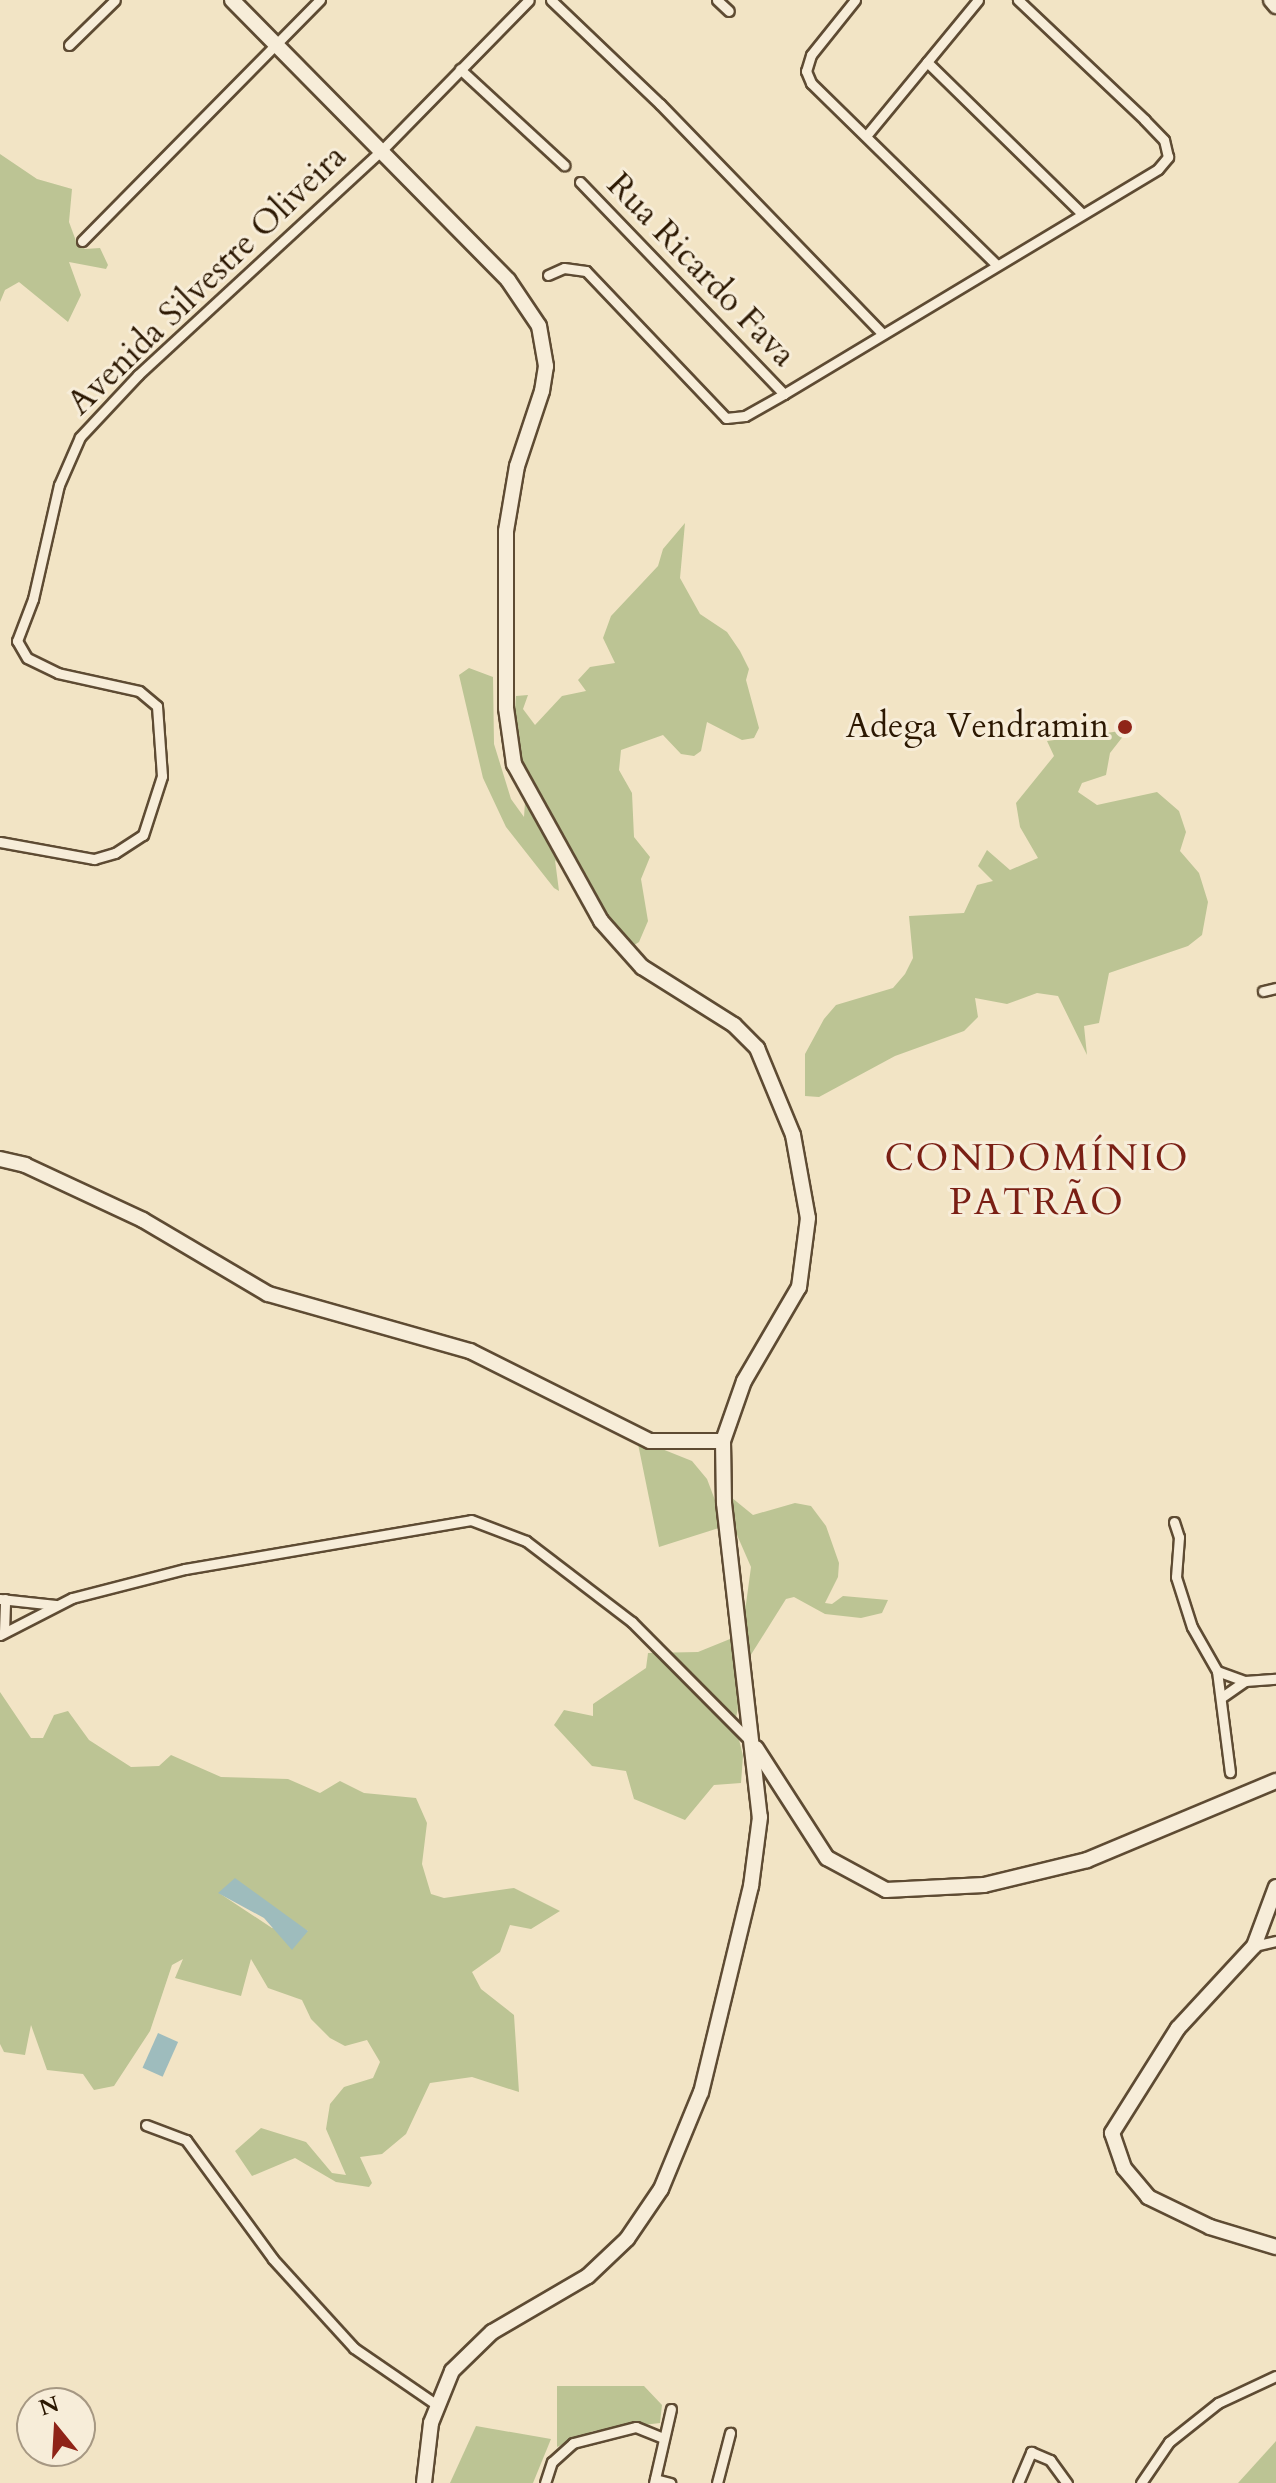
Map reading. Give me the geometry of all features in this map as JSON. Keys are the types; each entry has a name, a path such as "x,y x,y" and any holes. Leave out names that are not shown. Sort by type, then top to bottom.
{"main road":[{"path":"232,0 508,280 539,326 546,366 517,466 506,531 506,708 514,764 601,921 642,967 734,1025 757,1048 781,1097 808,1218 805,1260 799,1287 744,1381 723,1441 724,1503 755,1747 760,1817 751,1886 701,2092 661,2189 627,2239 588,2276 492,2332 452,2371 437,2405 424,2483"},
{"path":"1271,0 1276,6"},
{"path":"0,1159 25,1165 143,1220 268,1294 470,1351 650,1441 723,1441"},
{"path":"755,1747 827,1858 886,1890 984,1885 1087,1860 1276,1781"},
{"path":"1276,1887 1254,1946 1178,2028 1112,2133 1124,2168 1148,2197 1210,2227 1276,2247"}],"street":[{"path":"69,45 115,0"},
{"path":"82,241 320,0"},
{"name":"Avenida Silvestre Oliveira","path":"0,842 94,859 115,853 143,835 162,776 157,706 139,691 27,658 17,641 33,599 68,457 138,375 381,151 529,0"},
{"path":"551,0 669,115 883,334"},
{"path":"717,0 729,11"},
{"path":"855,0 811,55 806,71 819,92 997,265"},
{"path":"866,136 978,0"},
{"path":"548,275 564,268 586,271 726,418 745,416 784,394 1158,169 1168,150 1145,120 1018,0"},
{"path":"927,62 1082,214"},
{"name":"Rua Ricardo Fava","path":"460,69 564,165"},
{"name":"Rua Ricardo Fava","path":"580,182 784,394"},
{"path":"1263,991 1276,988"},
{"path":"56,1605 2,1599 2,1634 56,1605 213,1563 471,1520 526,1541 632,1622 755,1747"},
{"path":"1174,1522 1179,1537 1176,1577 1182,1602 1217,1671 1230,1772"},
{"path":"1217,1671 1245,1681 1276,1679"},
{"path":"1222,1697 1245,1681"},
{"path":"1254,1946 1276,1941"},
{"path":"146,2125 186,2140 273,2259 354,2348 437,2405"},
{"path":"1141,2483 1169,2442 1218,2403 1276,2376"},
{"path":"670,2483 654,2481 661,2437 671,2409"},
{"path":"545,2483 552,2462 573,2443 636,2427 661,2437"},
{"path":"717,2483 730,2433"},
{"path":"1018,2483 1031,2452 1050,2460 1067,2483"}],"green space":[{"path":"0,154 37,179 72,189 69,222 76,241 85,249 100,248 108,265 106,269 69,262 81,295 68,322 19,282 5,290 0,302"},
{"path":"685,523 680,578 700,614 727,632 740,651 749,669 746,680 759,728 754,738 742,740 707,722 701,751 694,756 681,754 663,735 621,750 619,770 632,793 634,837 650,857 641,879 648,921 639,942 631,947 555,860 559,891 554,888 506,827 483,778 459,675 469,668 493,677 494,744 511,799 524,817 525,802 511,760 516,696 528,695 523,709 535,725 562,696 586,691 578,680 590,667 615,663 603,638 611,616 658,566 663,549"},
{"path":"1128,730 1110,753 1106,775 1082,783 1078,792 1097,805 1157,792 1179,811 1186,832 1180,851 1199,873 1208,902 1202,935 1188,946 1109,973 1099,1023 1084,1026 1087,1055 1058,996 1037,993 1007,1004 975,998 978,1017 964,1031 895,1056 819,1097 805,1096 805,1054 824,1019 836,1005 893,988 905,974 913,958 909,916 964,913 977,885 993,881 978,866 987,850 1010,870 1038,858 1020,827 1016,803 1054,756 1047,741"},
{"path":"637,1439 692,1461 707,1479 718,1508 726,1493 753,1515 795,1503 811,1506 826,1526 839,1563 838,1577 825,1603 832,1604 843,1596 888,1600 882,1613 861,1618 825,1614 794,1597 786,1599 747,1661 735,1723 743,1756 741,1783 714,1785 685,1820 634,1799 626,1771 592,1766 554,1725 564,1710 593,1716 593,1704 646,1668 648,1653 698,1652 730,1639 746,1604 751,1567 737,1535 722,1527 659,1547"},
{"path":"0,1692 31,1738 43,1738 54,1715 68,1711 89,1740 131,1767 159,1766 171,1755 221,1777 288,1779 320,1793 340,1781 364,1793 416,1798 427,1823 422,1864 431,1894 444,1898 514,1888 560,1911 531,1929 510,1925 500,1952 472,1972 481,1989 514,2015 519,2092 472,2077 430,2083 406,2134 382,2154 360,2157 372,2183 369,2187 336,2182 295,2158 252,2176 235,2151 261,2128 306,2142 332,2173 346,2175 326,2129 330,2104 344,2087 373,2078 380,2062 367,2040 345,2046 330,2038 311,2019 302,2000 268,1988 251,1959 241,1996 175,1978 183,1959 172,1965 150,2031 114,2086 94,2090 83,2074 47,2070 31,2025 25,2055 4,2052 0,2044","holes":["219,1893 308,1931 272,1928"]},
{"path":"557,2386 644,2386 662,2405 660,2423 593,2431 557,2447"},
{"path":"476,2426 551,2439 533,2483 450,2483"},
{"path":"1276,2441 1276,2483 1238,2483"}],"water":[{"path":"235,1878 308,1931 292,1950 264,1918 218,1893"},
{"path":"158,2033 178,2042 163,2077 143,2068"}],"place":[{"name":"Adega Vendramin","path":"1125,727"}],"district":[{"name":"CONDOMÍNIO PATRÃO","path":"1037,1181"}]}
